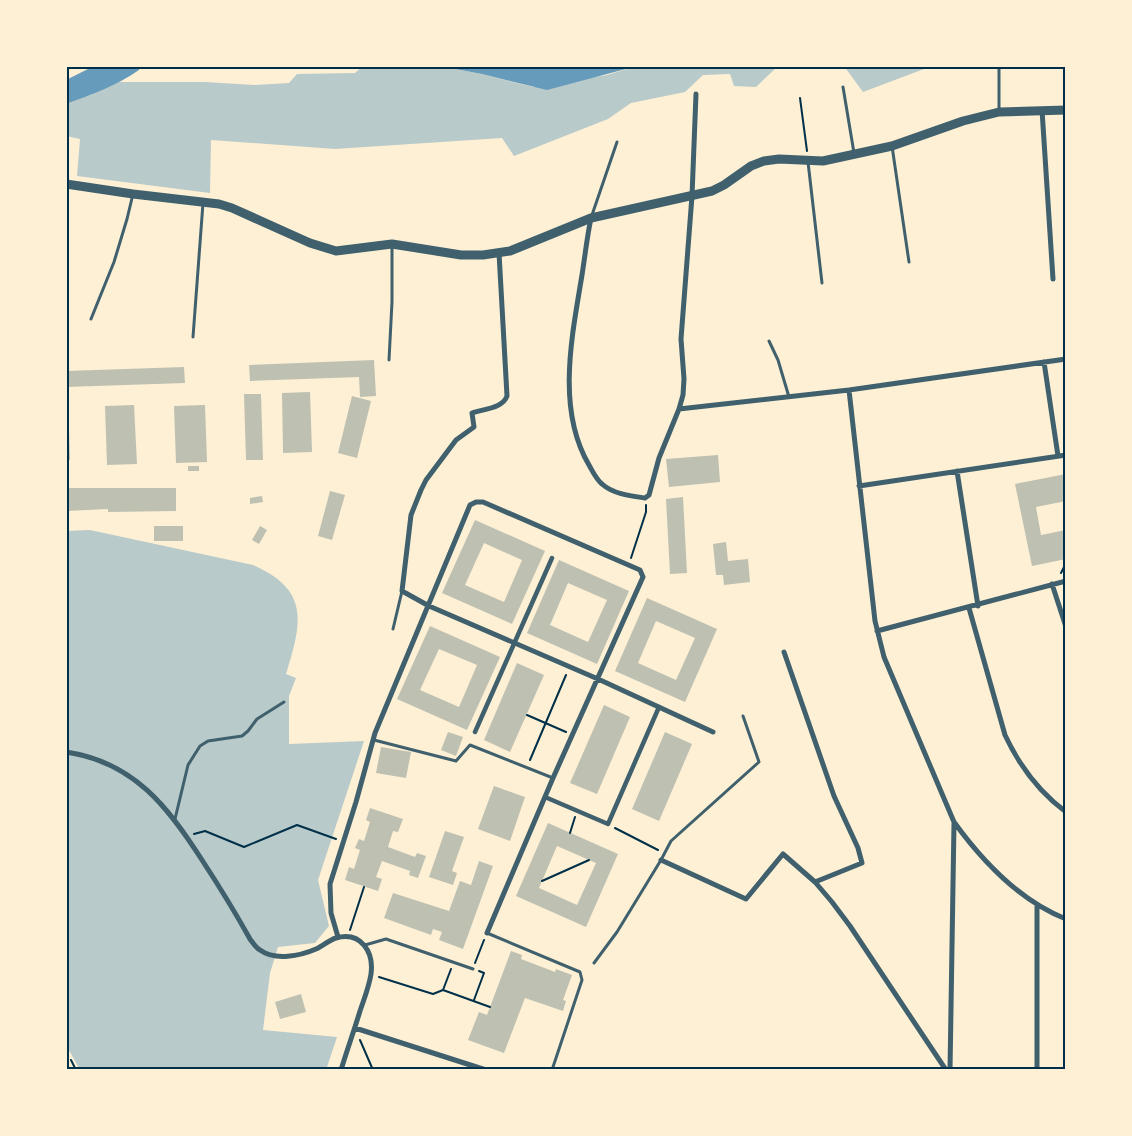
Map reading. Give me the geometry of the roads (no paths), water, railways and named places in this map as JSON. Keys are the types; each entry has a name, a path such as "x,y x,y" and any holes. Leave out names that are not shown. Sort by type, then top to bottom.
{"street":[{"path":"591,218 571,346 570,372 573,420 581,450 603,486 616,492 645,498 650,495 659,458 679,410 683,395 684,379 681,338 692,196 696,94"},
{"path":"1042,110 1053,279"},
{"path":"66,184 133,194 203,201 232,208 336,252 392,244 461,255 499,254 591,218 712,191 751,166 764,161 779,159 823,161 892,146 963,121 999,112 1066,110"},
{"path":"499,254 507,396 501,405 472,413 474,427 456,440 420,490 411,515 402,590 429,606 570,666 713,732"},
{"path":"679,410 849,390 1066,359"},
{"path":"1044,362 1058,456"},
{"path":"849,390 877,632 884,657 954,822 988,863 1008,883 1037,905 1066,920"},
{"path":"859,486 1066,455"},
{"path":"957,471 978,606"},
{"path":"338,938 331,913 330,884 375,733 470,505 476,502 483,502 629,565 640,570 643,576 553,778 487,933"},
{"path":"475,732 552,558"},
{"path":"877,632 1066,581"},
{"path":"1052,584 1066,627"},
{"path":"969,608 1005,735 1014,752 1040,788 1066,812"},
{"path":"784,652 834,796 858,848 862,863 815,882"},
{"path":"545,797 608,824 659,707"},
{"path":"66,752 97,760 136,780 153,794 187,836 259,950 269,955 280,957 312,951 338,938 348,937 356,939 365,945 370,953 371,974 341,1070"},
{"path":"950,1070 954,822"},
{"path":"661,860 746,899 783,854 815,882 850,926 946,1070"},
{"path":"1037,905 1037,1070"},
{"path":"354,1028 486,1070"}],"lane":[{"path":"999,66 999,112"},
{"path":"843,87 854,154"},
{"path":"591,218 617,142"},
{"path":"892,146 908,262"},
{"path":"808,161 822,283"},
{"path":"91,319 114,262 133,194"},
{"path":"194,337 203,201"},
{"path":"389,360 392,244"},
{"path":"769,341 778,360 789,397"},
{"path":"393,629 402,590"},
{"path":"175,819 188,765 200,746 208,741 242,736 257,719 284,702"},
{"path":"594,963 617,932 671,841 759,762 743,716"},
{"path":"374,740 456,761 470,745 553,778"},
{"path":"487,933 580,972 582,980 552,1070"},
{"path":"365,945 386,939 473,969"}],"water":[{"path":"94,66 140,66 139,70 113,85 66,104 66,80"},
{"path":"439,66 637,66 547,90 482,74"}]}
